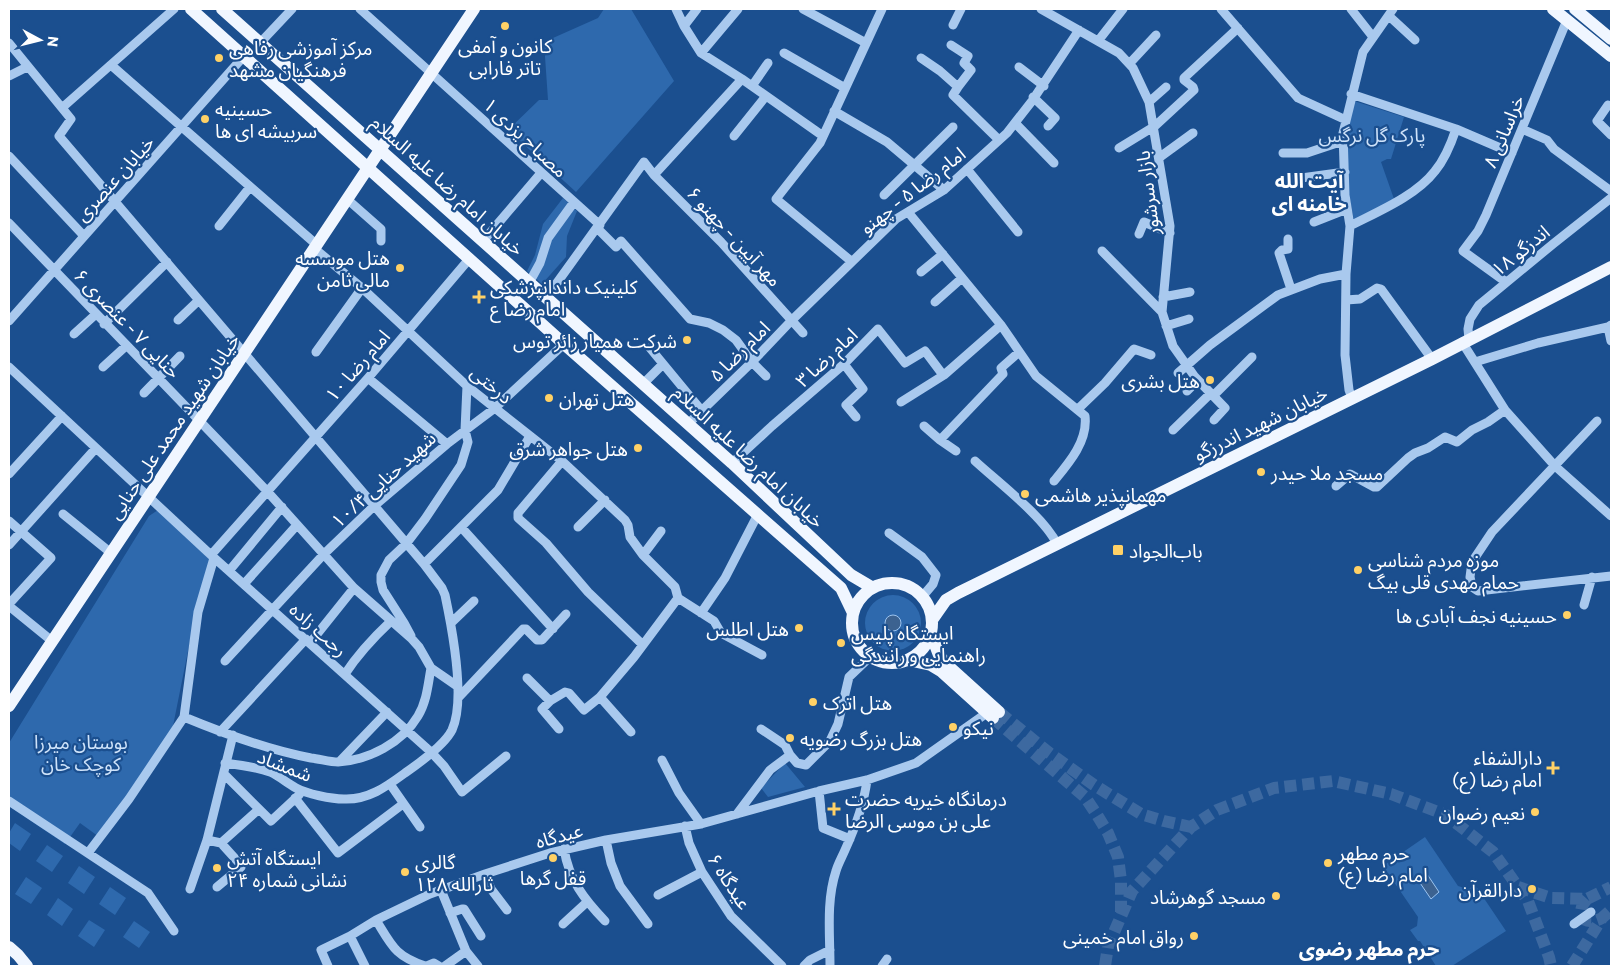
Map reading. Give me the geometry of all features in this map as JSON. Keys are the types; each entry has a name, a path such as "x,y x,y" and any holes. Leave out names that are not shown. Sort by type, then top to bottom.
{"main road":[{"name":"خیابان امام رضا علیه السلام","path":"190,9 757,516 841,588 853,614"},
{"name":"خیابان امام رضا علیه السلام","path":"222,9 732,463 851,576 873,588"},
{"path":"1553,9 1611,56"},
{"path":"1575,9 1611,39"},
{"name":"خیابان شهید محمد علی حنایی","path":"9,706 472,10"},
{"name":"خیابان شهید اندرزگو","path":"932,620 946,600 1432,359 1611,267"},
{"path":"931,634 922,649 908,660 895,664 882,663 870,658 860,649 854,638 851,626 853,614 861,597 873,588 885,584 898,584 910,588 922,597 929,608 932,620 931,634 939,655 992,715"},
{"path":"908,660 931,665 992,715"},
{"path":"9,947 27,966"}],"street":[{"path":"9,43 27,67 63,107 174,9"},
{"path":"260,43 292,9"},
{"name":"مصباح یزدی ۱","path":"360,9 574,202 599,226 616,247 621,241 690,319 709,323 723,330 736,340 752,362"},
{"path":"676,9 684,26 702,54 742,79 822,136"},
{"path":"684,26 697,9"},
{"path":"702,54 738,9"},
{"path":"851,261 776,199 820,143 882,9"},
{"path":"953,25 961,9"},
{"name":"بازار سرشور","path":"1041,9 1119,53 1130,63 1150,102 1168,205 1170,232 1162,312 1173,346 1198,380 1224,408 1214,420"},
{"path":"1098,41 1123,9"},
{"path":"1220,9 1298,98 1346,120"},
{"path":"1352,9 1373,37"},
{"path":"809,10 866,43"},
{"path":"1352,398 1348,390 1345,355 1346,274 1350,226 1345,195 1343,133 1351,94 1363,52 1391,12 1415,40"},
{"name":"خراسانی ۸","path":"1506,282 1463,251 1478,231 1486,216 1567,20"},
{"path":"1119,148 1155,126 1194,90 1184,78 1238,28"},
{"name":"امام رضا ۵ - چهنو","path":"791,321 851,261 896,220 944,190 1006,133 1033,97 1044,86 1079,30"},
{"path":"1130,63 1156,35"},
{"path":"951,45 968,56 964,63 972,70 953,95 998,139"},
{"path":"784,53 845,88"},
{"name":"خیابان عنصری","path":"9,322 244,56"},
{"path":"922,58 958,87"},
{"path":"752,86 768,63"},
{"name":"درختی","path":"111,65 250,187 467,386 562,461 605,500 628,522 629,535 643,555 675,587 678,598"},
{"path":"9,76 27,67"},
{"path":"1018,67 1044,86"},
{"path":"654,175 742,79"},
{"path":"1150,102 1166,87"},
{"path":"1351,94 1456,129 1512,153"},
{"path":"734,136 766,96"},
{"path":"1033,97 1055,118 1048,126"},
{"path":"1608,105 1597,121 1611,135"},
{"name":"شمشاد","path":"63,107 71,119 60,136 424,564 442,588 451,623 456,658 458,697 457,716 451,731 445,740 418,764 376,793 359,798 343,799 303,791 271,773 226,762"},
{"path":"834,111 887,142 944,190"},
{"path":"1015,123 1054,163"},
{"path":"884,195 952,127"},
{"path":"1350,226 1406,196 1426,181 1442,162 1456,129"},
{"path":"1522,129 1547,140 1554,149 1611,191"},
{"path":"1160,157 1193,134"},
{"path":"1283,153 1307,153 1344,141"},
{"path":"9,156 84,236"},
{"name":"مهر آیین - چهنو ۶","path":"599,226 644,162 654,175 721,242 803,333"},
{"path":"967,169 1018,232"},
{"path":"1294,179 1345,172"},
{"path":"483,241 541,173"},
{"path":"219,226 250,187"},
{"name":"اندزگو ۱۸","path":"1466,341 1470,319 1479,305 1611,198"},
{"path":"347,199 382,228 381,240"},
{"path":"529,283 540,263 548,238 574,202"},
{"path":"1314,222 1347,209"},
{"path":"908,212 1001,325 1036,376 1085,416 1086,427 1076,452 1054,481"},
{"path":"1139,234 1144,222 1170,232"},
{"name":"حنایی ۷ - عنصری ۶","path":"9,224 266,490 354,588 411,638"},
{"path":"546,298 599,226"},
{"path":"1288,240 1288,249 1282,250 1279,253 1291,289"},
{"path":"1102,251 1162,312"},
{"path":"921,272 943,254"},
{"name":"امام رضا ۱۰","path":"213,556 266,490 368,378 470,258"},
{"path":"104,324 166,262"},
{"path":"1178,373 1210,344 1278,294 1320,279 1346,274"},
{"path":"934,302 962,278"},
{"path":"316,352 362,288"},
{"path":"1346,300 1360,299 1377,288 1380,289 1432,359"},
{"path":"1163,297 1190,292"},
{"path":"178,320 199,300"},
{"path":"74,334 96,314"},
{"path":"1166,326 1189,319"},
{"name":"امام رضا ۵","path":"688,424 791,321"},
{"path":"901,402 943,375 1001,325"},
{"path":"1475,362 1538,343 1610,326 1611,341"},
{"name":"امام رضا ۳","path":"732,463 844,364 878,329 905,364 925,351 943,375"},
{"path":"1466,341 1475,362 1506,410 1555,466 1611,516"},
{"name":"شهید حنایی ۱۰/۴","path":"225,661 324,554 374,506 464,430 495,408 564,344"},
{"path":"104,367 126,346"},
{"path":"650,348 702,411"},
{"path":"1078,409 1105,383 1134,349 1151,355"},
{"path":"940,440 1003,374 1001,368 1020,352"},
{"path":"144,393 180,356"},
{"path":"1173,430 1252,357"},
{"path":"752,362 766,376"},
{"path":"643,384 663,364"},
{"path":"844,364 863,389 846,405 856,417"},
{"name":"رجب زاده","path":"9,367 229,571 431,752 444,766 462,792 506,756"},
{"path":"368,378 447,444"},
{"path":"1186,391 1198,380"},
{"path":"457,686 431,668 383,590 381,576 389,560 406,544 461,465 468,442 464,430 467,386"},
{"path":"1336,486 1350,474 1377,487 1415,453 1428,448 1444,437 1457,442 1472,430 1506,410"},
{"path":"9,474 62,416"},
{"path":"1598,421 1492,532 1472,562 1470,577 1472,588 1478,591 1611,576"},
{"path":"924,426 956,451"},
{"path":"424,564 498,490 530,436"},
{"path":"9,545 96,448"},
{"path":"562,461 518,512 518,518 546,543 588,592 643,645"},
{"path":"975,461 1026,507 1054,536 1057,544"},
{"path":"578,528 605,500"},
{"path":"229,571 282,507"},
{"path":"62,514 111,553"},
{"path":"701,613 725,578 757,516"},
{"path":"9,521 51,558 9,605 52,641"},
{"path":"244,584 296,525"},
{"path":"461,527 553,629"},
{"path":"643,555 661,531"},
{"path":"889,533 922,557 936,575 933,584 922,597"},
{"path":"88,853 129,799 184,717 198,612 213,556"},
{"path":"1584,605 1592,577"},
{"path":"220,732 308,641 354,588"},
{"path":"559,729 542,709 550,701 565,692 569,693 584,710 600,697 643,645 678,598 714,621 721,633 762,655"},
{"path":"451,623 474,601"},
{"path":"458,697 523,629 526,629 539,640 553,629 566,614"},
{"path":"345,674 353,661 391,621"},
{"path":"761,729 785,745 797,763 806,765 830,741 838,724 850,677 870,658"},
{"path":"184,717 220,732 291,754 339,762 365,757 400,738 407,730 418,715 426,695 431,668"},
{"path":"527,678 550,701"},
{"path":"600,697 631,732"},
{"path":"339,762 387,712"},
{"path":"830,966 830,902 832,886 865,797 867,780 916,763 992,715"},
{"path":"190,889 207,840 232,735"},
{"path":"737,814 770,770 790,755"},
{"path":"662,760 679,792 701,824"},
{"path":"224,774 258,810 272,821 303,791"},
{"name":"عیدگاه","path":"328,966 320,950 350,936 376,920 441,890 484,874 564,849 701,824 819,791 867,780"},
{"path":"390,784 420,827"},
{"path":"819,791 822,828 850,839"},
{"path":"295,798 338,853 403,804"},
{"path":"9,801 148,893 174,931"},
{"path":"221,843 258,810"},
{"name":"عیدگاه ۶","path":"685,826 689,843 702,872 731,916 782,966"},
{"path":"207,840 221,843 240,864 240,867 218,886"},
{"path":"606,840 611,863 620,886 648,924"},
{"path":"564,849 567,867 587,902 605,921"},
{"path":"658,894 702,872"},
{"path":"484,874 491,889 507,910"},
{"path":"441,890 466,951 478,966"},
{"path":"562,924 587,902"},
{"path":"450,912 463,908 480,936"},
{"path":"1574,924 1591,912"},
{"path":"376,920 396,951 408,960 426,966 434,963 439,966"},
{"path":"350,936 365,966"},
{"path":"804,966 810,960 830,950"},
{"path":"445,966 466,951"}],"green space":[{"path":"604,9 631,9 674,81 576,192 508,130 539,100 548,100 544,42 598,18"},
{"name":"پارک گل نرگس","path":"1354,101 1404,117 1391,159 1381,162 1394,199 1354,221 1349,194 1347,134"},
{"path":"563,198 577,211 567,236 566,257 542,284 527,271 535,255 543,224"},
{"name":"بوستان میرزا کوچک خان","path":"158,510 210,560 196,611 173,726 102,839 80,823 65,844 9,806 9,743 149,516"},
{"path":"887,595 899,595 909,599 917,607 921,623 917,639 909,647 899,651 887,651 877,647 869,639 865,629 865,617 869,607 877,599"},
{"path":"785,763 805,787 768,797 761,788"},
{"path":"15,823 31,834 20,851 9,843 9,833"},
{"path":"1425,837 1458,886 1468,889 1475,885 1506,931 1452,966 1436,966 1420,941 1410,930 1417,926 1418,917 1383,866"},
{"path":"47,845 63,856 52,872 36,861"},
{"path":"79,866 95,877 84,894 68,883"},
{"path":"26,877 42,888 31,904 15,894"},
{"path":"110,887 126,898 115,915 99,904"},
{"path":"58,898 73,909 62,926 47,915"},
{"path":"89,920 105,930 94,947 78,936"},
{"path":"134,921 150,932 139,948 123,937"}],"shaded area":[{"path":"890,615 896,615 901,620 899,629 890,631 885,626 885,620"},
{"path":"1427,874 1439,892 1431,899 1418,880"}],"tunnel":[{"path":"999,712 1048,752 1094,785 1141,814 1191,827"},
{"path":"993,718 1085,797 1097,815 1108,833 1118,857 1121,881 1121,912"},
{"path":"1105,966 1108,946 1132,891 1191,827 1217,810 1274,788 1333,781 1391,794 1446,815 1493,852 1528,901 1551,966"},
{"path":"1518,887 1551,898 1587,899 1611,887"},
{"path":"1587,899 1581,909 1583,917 1590,921 1602,918"},
{"path":"1572,966 1602,918 1611,910"}],"place":[{"name":"کانون و آمفی تاتر فارابی","path":"505,26"},
{"name":"مرکز آموزشی رفاهی فرهنگیان مشهد","path":"219,58"},
{"name":"حسینیه سربیشه ای ها","path":"205,119"},
{"name":"هتل موسسه مالی ثامن","path":"400,268"},
{"name":"کلینیک داندانپزشکى امام رضا ع","path":"479,297"},
{"name":"شرکت همیار زائر توس","path":"687,340"},
{"name":"هتل بشری","path":"1210,380"},
{"name":"هتل تهران","path":"549,398"},
{"name":"هتل جواهر شرق","path":"638,448"},
{"name":"مسجد ملا حیدر","path":"1261,472"},
{"name":"مهمانپذیر هاشمی","path":"1025,494"},
{"name":"باب‌الجواد","path":"1118,550"},
{"name":"موزه مردم شناسی حمام مهدی قلی بیگ","path":"1358,570"},
{"name":"حسینیه نجف آبادی ها","path":"1567,615"},
{"name":"هتل اطلس","path":"799,628"},
{"name":"ایستگاه پلیس راهنمایی و رانندگی","path":"841,643"},
{"name":"هتل اترک","path":"813,702"},
{"name":"نیکو","path":"953,727"},
{"name":"هتل بزرگ رضویه","path":"790,738"},
{"name":"دارالشفاء امام رضا (ع)","path":"1553,768"},
{"name":"درمانگاه خیریه حضرت علی بن موسی الرضا","path":"834,809"},
{"name":"نعیم رضوان","path":"1535,812"},
{"name":"قفل گرها","path":"553,858"},
{"name":"حرم مطهر امام رضا (ع)","path":"1328,863"},
{"name":"ایستگاه آتش نشانی شماره ۲۴","path":"217,868"},
{"name":"گالری ثارالله ۱۲۸","path":"405,872"},
{"name":"دارالقرآن","path":"1532,889"},
{"name":"مسجد گوهرشاد","path":"1276,896"},
{"name":"رواق امام خمینی","path":"1194,936"}],"district":[{"name":"آیت الله خامنه ای","path":"1309,192"},
{"name":"حرم مطهر رضوی","path":"1369,948"}]}
